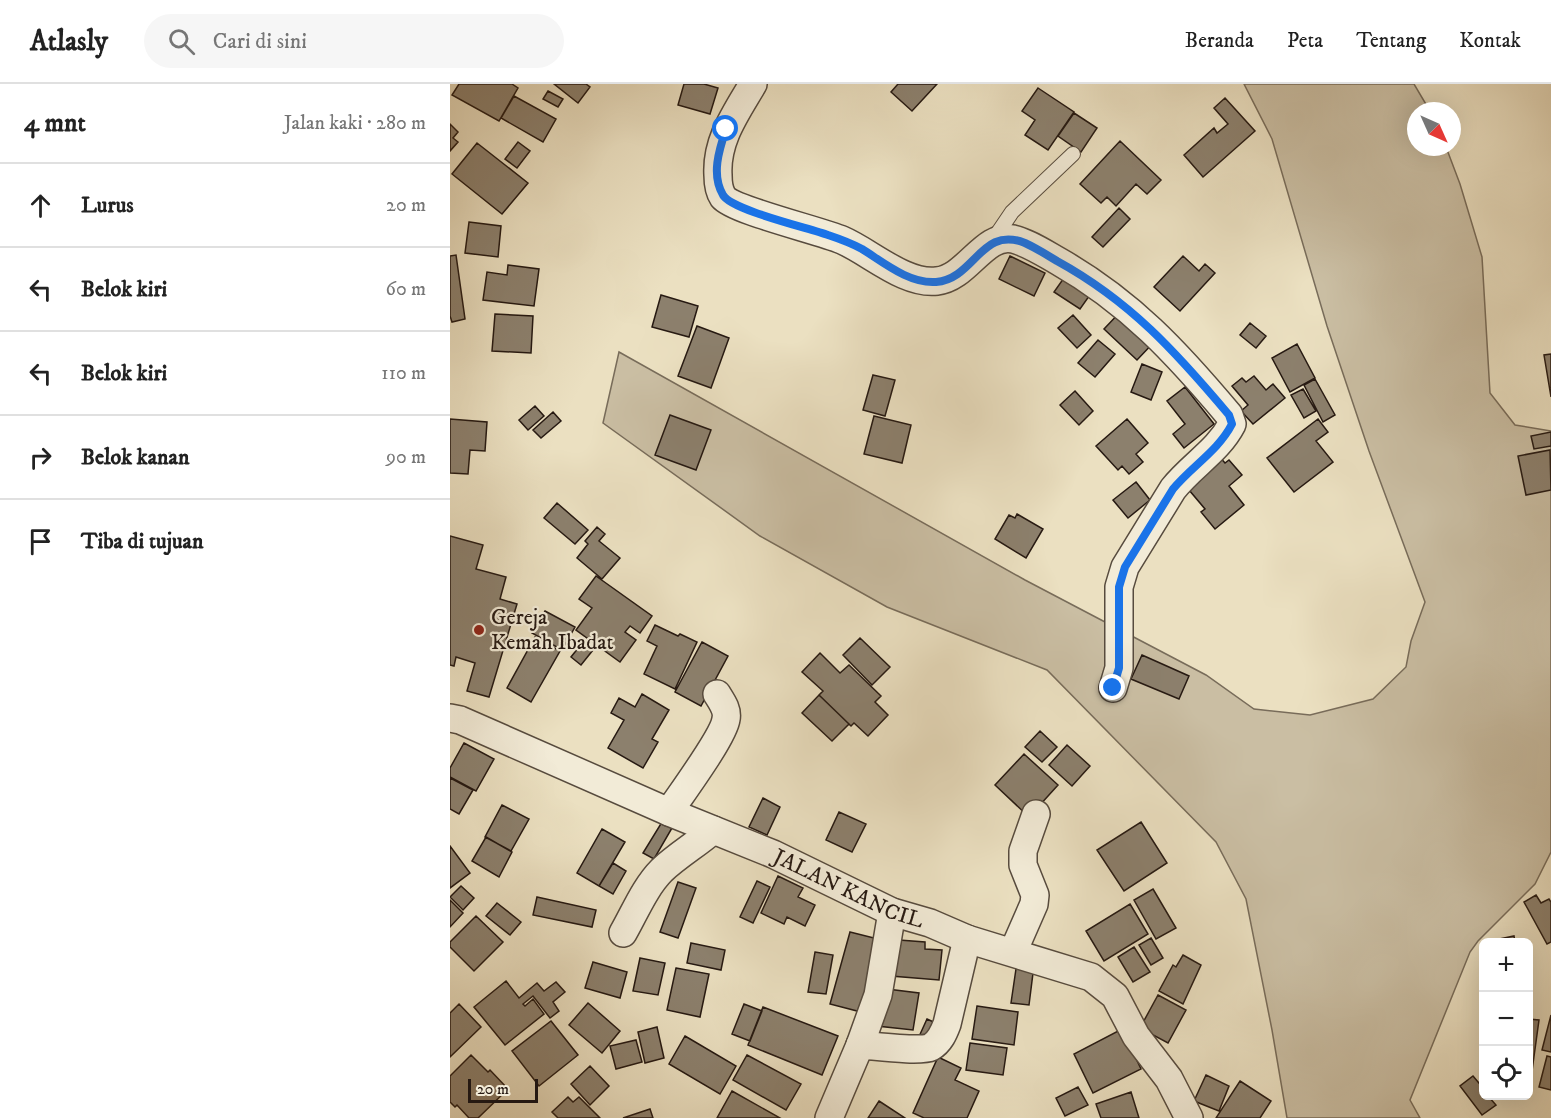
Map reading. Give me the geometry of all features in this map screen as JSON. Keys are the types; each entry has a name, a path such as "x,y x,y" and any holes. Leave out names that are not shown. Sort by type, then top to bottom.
{"street":[{"path":"753,84 726,129 719,150 718,184 723,197 729,202 841,239 902,273 925,281 935,282 948,279 960,272 991,243 1006,239 1026,244 1080,274 1127,307 1181,357 1229,415 1232,424 1227,433 1173,489 1125,567 1119,587 1119,668 1113,688"},
{"path":"669,812 720,735 726,720 726,709 717,694"},
{"name":"JALAN KANCIL","path":"450,718 460,720 669,812 773,854 892,912 967,939 1091,976 1115,996 1136,1036 1169,1079 1189,1118"},
{"path":"1013,952 1034,904 1035,895 1023,864 1023,851 1036,814"},
{"path":"623,933 648,888 662,870 696,846 713,830"},
{"path":"829,1118 860,1045 882,979 892,912"},
{"path":"860,1045 922,1049 932,1047 942,1036 947,1024 967,939"}],"lane":[{"path":"991,243 1012,212 1073,154"}],"shaded area":[{"path":"1244,84 1414,84 1425,102 1407,102 1407,156 1449,156 1482,257 1490,393 1515,425 1551,431 1551,852 1535,884 1479,938 1470,952 1410,1100 1420,1118 1287,1118 1246,899 1216,842 1047,670 887,607 760,536 603,423 619,352 1025,580 1206,675 1254,709 1310,715 1373,699 1406,667 1411,641 1425,602 1369,451 1327,326 1272,139"}],"building":[{"path":"459,84 512,84 518,88 499,121 452,95"},
{"path":"554,84 586,84 590,87 578,103"},
{"path":"684,84 704,84 718,88 710,114 678,105"},
{"path":"898,84 937,84 912,111 891,92"},
{"path":"1038,88 1074,112 1048,150 1025,135 1035,120 1022,111"},
{"path":"548,91 563,99 558,107 543,99"},
{"path":"514,96 556,119 543,142 501,118"},
{"path":"1225,98 1255,131 1203,177 1184,155 1214,128 1217,133 1228,124 1214,108"},
{"path":"1074,113 1097,128 1081,152 1058,136"},
{"path":"450,124 458,132 453,138 458,142 450,151"},
{"path":"1120,141 1161,180 1147,194 1136,184 1116,206 1107,197 1101,203 1080,184"},
{"path":"518,142 530,151 517,168 505,159"},
{"path":"477,143 528,183 502,214 452,174"},
{"path":"1119,208 1130,219 1103,247 1092,237"},
{"path":"469,222 501,226 498,257 465,253"},
{"path":"456,255 465,319 452,322 450,316 450,256"},
{"path":"1010,256 1045,273 1034,296 999,279"},
{"path":"1183,256 1199,271 1205,264 1215,273 1180,311 1154,287"},
{"path":"508,265 539,269 534,306 483,300 487,272 507,275"},
{"path":"1066,275 1092,292 1080,309 1054,292"},
{"path":"661,295 698,306 689,337 652,327"},
{"path":"1122,310 1155,341 1137,360 1104,329"},
{"path":"495,314 533,316 531,353 492,351"},
{"path":"1073,315 1091,335 1077,348 1058,328"},
{"path":"1250,323 1266,336 1256,348 1240,335"},
{"path":"697,326 729,338 711,388 678,376"},
{"path":"1098,340 1115,354 1095,377 1078,363"},
{"path":"1297,344 1315,378 1290,392 1272,358"},
{"path":"1551,354 1551,397 1544,355"},
{"path":"1142,364 1162,372 1151,400 1131,392"},
{"path":"873,375 895,380 885,416 863,410"},
{"path":"1254,376 1266,390 1273,384 1285,398 1253,424 1241,411 1248,405 1232,386 1242,378 1246,382"},
{"path":"1315,379 1335,415 1323,422 1304,385"},
{"path":"1185,387 1214,424 1184,448 1173,434 1185,424 1167,401"},
{"path":"1303,389 1316,411 1304,418 1291,395"},
{"path":"1075,391 1093,411 1079,425 1060,405"},
{"path":"535,406 544,416 528,430 519,420"},
{"path":"553,412 561,421 541,438 533,430"},
{"path":"670,415 711,430 696,470 655,455"},
{"path":"874,416 911,425 902,463 864,454"},
{"path":"450,419 487,422 485,451 470,450 468,474 450,473"},
{"path":"1127,419 1148,443 1136,454 1143,462 1129,474 1122,466 1118,470 1096,446"},
{"path":"1318,419 1328,432 1316,441 1333,462 1294,492 1267,458"},
{"path":"1551,432 1551,446 1534,449 1531,436"},
{"path":"1550,450 1551,490 1526,495 1518,456"},
{"path":"1218,455 1225,463 1229,460 1242,475 1229,486 1244,505 1215,529 1201,512 1205,509 1184,484"},
{"path":"1136,482 1150,500 1128,518 1113,500"},
{"path":"557,503 588,530 575,544 544,518"},
{"path":"1017,514 1043,529 1026,558 995,539 1009,515 1015,518"},
{"path":"597,527 605,534 599,541 620,558 602,579 577,558 588,544 585,541"},
{"name":"Gereja Kemah Ibadat","path":"450,536 483,545 476,569 506,577 500,599 517,604 489,697 467,691 475,663 456,657 454,666 450,665"},
{"path":"596,576 652,616 640,633 630,626 625,632 636,640 620,662 576,630 592,608 579,599"},
{"path":"545,611 575,627 562,650 532,633"},
{"path":"655,625 697,642 675,689 644,674 657,646 647,641"},
{"path":"535,637 560,651 531,702 507,688"},
{"path":"860,638 890,667 872,685 843,655"},
{"path":"583,642 593,650 581,665 571,657"},
{"path":"702,642 728,656 701,706 675,692"},
{"path":"820,653 840,673 849,665 881,696 875,702 888,715 868,736 854,723 851,726 819,695 823,691 802,672"},
{"path":"1142,655 1189,676 1179,699 1131,679"},
{"path":"642,694 669,710 652,739 658,742 643,768 608,748 624,720 611,713 619,698 635,707"},
{"path":"819,695 849,724 832,741 802,713"},
{"path":"1040,731 1057,747 1042,762 1025,747"},
{"path":"464,743 494,759 476,791 450,777 450,768"},
{"path":"1067,745 1090,766 1072,786 1049,765"},
{"path":"1024,754 1058,785 1029,817 995,785"},
{"path":"450,778 473,790 459,814 450,809"},
{"path":"763,798 780,807 767,835 749,827"},
{"path":"502,805 529,819 511,851 485,837"},
{"path":"839,812 866,824 852,852 826,840"},
{"path":"662,822 672,828 654,859 643,853"},
{"path":"1141,822 1167,863 1124,891 1097,850"},
{"path":"602,829 625,842 599,886 577,873"},
{"path":"486,837 512,852 499,877 472,861"},
{"path":"450,846 470,873 450,888"},
{"path":"613,863 626,871 613,894 599,886"},
{"path":"778,876 803,888 798,897 815,905 805,926 787,917 784,924 761,913"},
{"path":"757,881 770,887 753,923 740,917"},
{"path":"678,882 696,888 678,938 660,932"},
{"path":"461,886 474,898 463,910 450,897"},
{"path":"1153,889 1176,928 1156,939 1134,900"},
{"path":"1536,895 1541,903 1549,899 1551,902 1551,942 1547,944 1524,902"},
{"path":"537,897 596,910 592,927 533,915"},
{"path":"450,900 463,913 450,927"},
{"path":"497,903 521,922 510,935 486,916"},
{"path":"1130,904 1148,934 1104,961 1086,931"},
{"path":"476,916 503,942 474,971 450,947 450,942"},
{"path":"850,932 882,940 861,1012 830,1004"},
{"path":"1151,938 1163,958 1151,965 1139,945"},
{"path":"899,940 925,942 925,949 942,950 939,980 891,976"},
{"path":"691,943 725,950 721,970 687,963"},
{"path":"1134,947 1150,972 1133,982 1118,957"},
{"path":"815,952 833,955 826,994 808,992"},
{"path":"1183,955 1201,965 1183,1004 1159,991 1173,965 1176,967"},
{"path":"640,958 665,963 658,995 633,991"},
{"path":"593,962 627,972 620,998 585,988"},
{"path":"1017,962 1034,965 1029,1005 1011,1003"},
{"path":"676,968 709,974 700,1017 667,1010"},
{"path":"506,981 519,998 537,983 544,991 556,982 565,992 553,1002 559,1011 550,1018 533,996 523,1004 525,1006 533,999 544,1014 505,1045 474,1007"},
{"path":"887,989 919,993 913,1030 877,1026"},
{"path":"1158,995 1186,1010 1168,1043 1140,1028"},
{"path":"588,1003 620,1031 602,1053 569,1025"},
{"path":"459,1004 481,1027 450,1057 450,1013"},
{"path":"744,1004 762,1011 750,1041 732,1034"},
{"path":"977,1006 1018,1012 1014,1045 972,1039"},
{"path":"763,1007 838,1036 822,1075 748,1045"},
{"path":"1551,1015 1551,1052 1542,1050"},
{"path":"927,1019 940,1025 917,1041"},
{"path":"1533,1019 1539,1020 1533,1064"},
{"path":"551,1021 578,1055 539,1086 512,1051"},
{"path":"657,1027 664,1058 645,1063 638,1032"},
{"path":"1122,1029 1141,1069 1093,1093 1074,1054"},
{"path":"685,1036 736,1066 720,1094 669,1064"},
{"path":"636,1040 642,1062 616,1069 610,1046"},
{"path":"970,1043 1007,1048 1003,1075 966,1070"},
{"path":"471,1055 488,1072 490,1070 508,1089 478,1118 469,1118 457,1105 455,1107 450,1102 450,1076"},
{"path":"747,1055 801,1084 786,1110 733,1080"},
{"path":"1547,1056 1551,1057 1551,1090 1539,1087"},
{"path":"938,1057 961,1068 955,1080 979,1091 967,1118 924,1118 913,1113"},
{"path":"590,1066 609,1086 590,1105 571,1084"},
{"path":"1206,1075 1229,1086 1219,1111 1194,1101"},
{"path":"1473,1076 1479,1083 1479,1100 1492,1100 1496,1105 1482,1115 1460,1086"},
{"path":"1240,1081 1271,1101 1260,1118 1216,1118"},
{"path":"1078,1087 1088,1105 1065,1116 1056,1098"},
{"path":"732,1091 780,1118 717,1118"},
{"path":"1131,1092 1139,1118 1101,1118 1096,1104"},
{"path":"568,1097 573,1102 579,1097 600,1118 558,1118 552,1112"},
{"path":"879,1101 905,1118 868,1118"},
{"path":"650,1109 653,1118 623,1118"}],"place":[{"name":"Gereja Kemah Ibadat","path":"479,630"}],"route":[{"path":"726,129 717,163 718,184 723,197 729,202 841,239 885,265 925,281 935,282 948,279 960,272 991,243 999,239 1012,239 1026,244 1080,274 1127,307 1181,357 1229,415 1232,424 1227,433 1173,489 1125,567 1119,587 1119,668 1113,688"}]}
